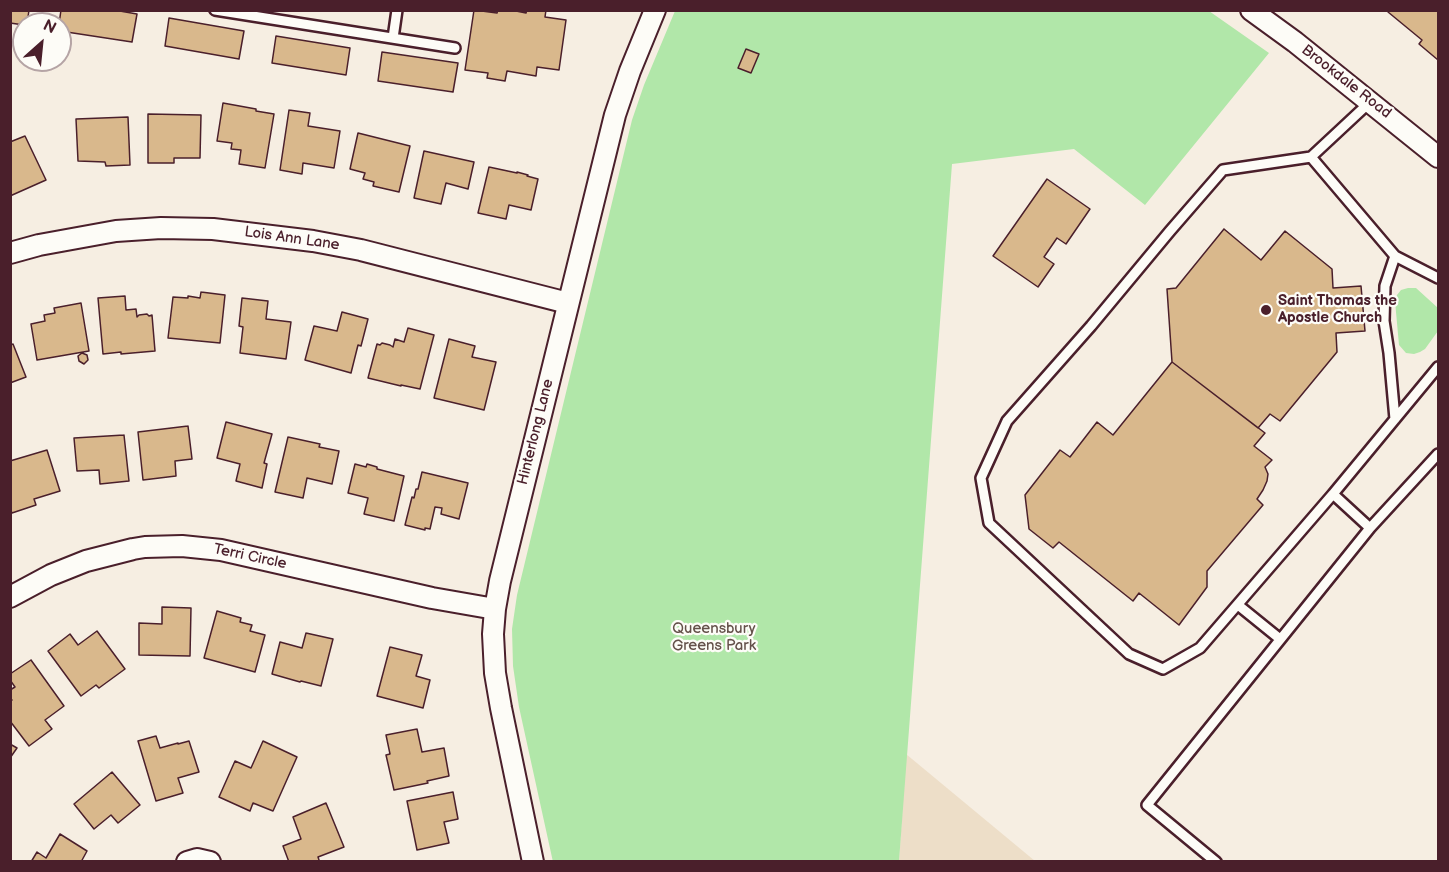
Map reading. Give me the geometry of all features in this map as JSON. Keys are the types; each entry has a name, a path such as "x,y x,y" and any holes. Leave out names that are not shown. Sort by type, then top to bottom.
{"street":[{"name":"Hinterlong Lane","path":"533,861 495,673 493,634 495,609 615,115 655,10"},
{"name":"Brookdale Road","path":"1251,10 1295,42 1438,157"},
{"name":"Lois Ann Lane","path":"10,253 39,245 116,231 161,228 213,229 313,241 361,250 568,303"},
{"name":"Terri Circle","path":"10,597 51,575 86,561 139,548 182,546 221,550 432,598 495,609"},
{"path":"187,861 197,859 210,861"}],"lane":[{"path":"215,10 455,48"},
{"path":"393,38 397,10"},
{"path":"1370,102 1311,157 1223,170 1007,421 981,478 989,523 1129,654 1163,669 1200,648 1333,494 1438,367"},
{"path":"1311,157 1395,256 1438,278"},
{"path":"1395,256 1385,286 1384,321 1395,419"},
{"path":"1216,861 1147,806 1370,528 1438,453"},
{"path":"1333,494 1370,528"},
{"path":"1238,605 1280,639"}],"shaded area":[{"path":"906,754 1035,861 899,862"}],"green space":[{"name":"Queensbury Greens Park","path":"675,11 1209,11 1269,53 1145,205 1074,149 952,164 899,861 553,862 519,707 513,666 512,629 517,595 632,120"},
{"path":"1416,288 1438,308 1438,331 1425,349 1414,354 1406,353 1399,345 1395,301 1401,290"}],"building":[{"path":"10,10 29,10 29,12 12,12 12,23 10,23"},
{"path":"61,10 114,10 137,14 132,42 72,33 72,12 61,12"},
{"path":"474,10 497,13 498,10 511,10 526,13 527,10 546,10 545,17 566,20 559,70 537,67 536,76 507,71 505,81 487,78 488,73 465,70"},
{"path":"1390,10 1438,10 1438,60 1419,44 1422,40 1388,12"},
{"path":"169,18 244,31 239,59 165,46"},
{"path":"276,36 350,48 346,75 272,63"},
{"path":"746,49 759,54 751,73 738,68"},
{"path":"382,52 458,63 453,92 378,81"},
{"path":"223,103 274,114 265,168 239,164 241,150 231,149 232,143 217,141"},
{"path":"289,110 310,113 308,126 340,131 334,168 303,163 302,174 280,170"},
{"path":"148,114 201,115 200,158 174,158 174,163 148,163"},
{"path":"128,117 130,165 106,166 105,162 78,161 76,119"},
{"path":"358,133 410,146 399,192 373,186 374,182 363,179 365,173 350,169"},
{"path":"25,136 46,180 10,196 10,142"},
{"path":"424,151 474,162 468,189 446,183 441,204 414,198"},
{"path":"489,167 517,172 538,179 531,210 509,205 506,219 478,213"},
{"path":"1047,179 1090,209 1066,244 1057,238 1044,257 1054,264 1038,287 993,256"},
{"name":"Saint Thomas the Apostle Church","path":"1224,229 1261,260 1285,231 1332,269 1333,288 1361,286 1365,331 1336,333 1337,352 1280,421 1270,414 1258,428 1172,362 1167,289 1176,288"},
{"path":"201,292 225,295 220,343 168,338 173,297 200,298"},
{"path":"125,296 126,310 136,309 137,317 152,315 155,351 103,354 98,298"},
{"path":"242,298 268,301 266,319 291,322 286,359 240,353 243,327 239,326"},
{"path":"81,303 89,351 37,360 31,324 45,321 44,315 55,313 54,308"},
{"path":"342,312 368,319 351,373 305,360 314,326 337,331"},
{"path":"408,328 434,335 420,389 368,378 377,344 382,343 393,347 395,339 404,342"},
{"path":"449,339 475,346 472,357 496,362 484,410 434,398"},
{"path":"13,344 26,377 10,383 10,345"},
{"path":"82,353 87,355 88,360 84,364 79,361 78,356"},
{"path":"1172,362 1265,433 1254,446 1272,460 1265,467 1268,474 1267,481 1257,499 1263,505 1207,571 1207,587 1179,625 1139,593 1133,601 1059,542 1053,548 1029,529 1025,495 1060,450 1070,457 1097,422 1113,435"},
{"path":"226,422 272,434 264,463 267,464 262,488 236,481 240,464 217,458"},
{"path":"188,426 192,459 175,461 176,476 143,480 138,432"},
{"path":"124,435 129,481 100,484 99,470 77,471 74,438"},
{"path":"288,437 339,451 332,484 307,478 303,498 275,492"},
{"path":"47,450 60,491 34,499 36,505 12,513 10,508 10,461"},
{"path":"355,464 366,467 367,464 404,476 394,521 364,514 368,498 348,493"},
{"path":"422,472 468,483 459,519 441,514 442,508 435,507 430,529 405,525 412,497 414,498 416,489 418,489"},
{"path":"162,607 191,608 190,656 139,655 139,623 162,624"},
{"path":"217,611 241,618 240,622 252,625 250,631 265,635 255,672 204,658"},
{"path":"97,631 125,669 99,688 96,685 81,696 48,651 70,634 78,645"},
{"path":"306,633 333,639 321,686 272,674 280,642 302,648"},
{"path":"390,647 422,655 416,676 430,680 423,708 377,696"},
{"path":"31,660 64,706 45,720 52,729 29,746 10,721 10,701 12,700 10,690 15,687 10,680 10,674"},
{"path":"417,729 422,752 444,748 449,776 394,790 386,755 390,754 386,735"},
{"path":"156,736 160,748 189,741 199,772 178,778 183,793 156,801 138,741"},
{"path":"263,741 297,757 273,811 253,803 250,811 219,797 235,761 251,768"},
{"path":"10,744 17,748 10,758"},
{"path":"112,772 140,805 118,823 111,815 94,829 74,804"},
{"path":"453,792 458,819 444,822 449,843 417,850 407,801"},
{"path":"326,803 344,847 318,857 317,862 289,862 283,846 301,839 293,817"},
{"path":"60,834 87,851 81,862 31,862 37,852 46,858"}],"place":[{"name":"Saint Thomas the Apostle Church","path":"1266,310"}]}
